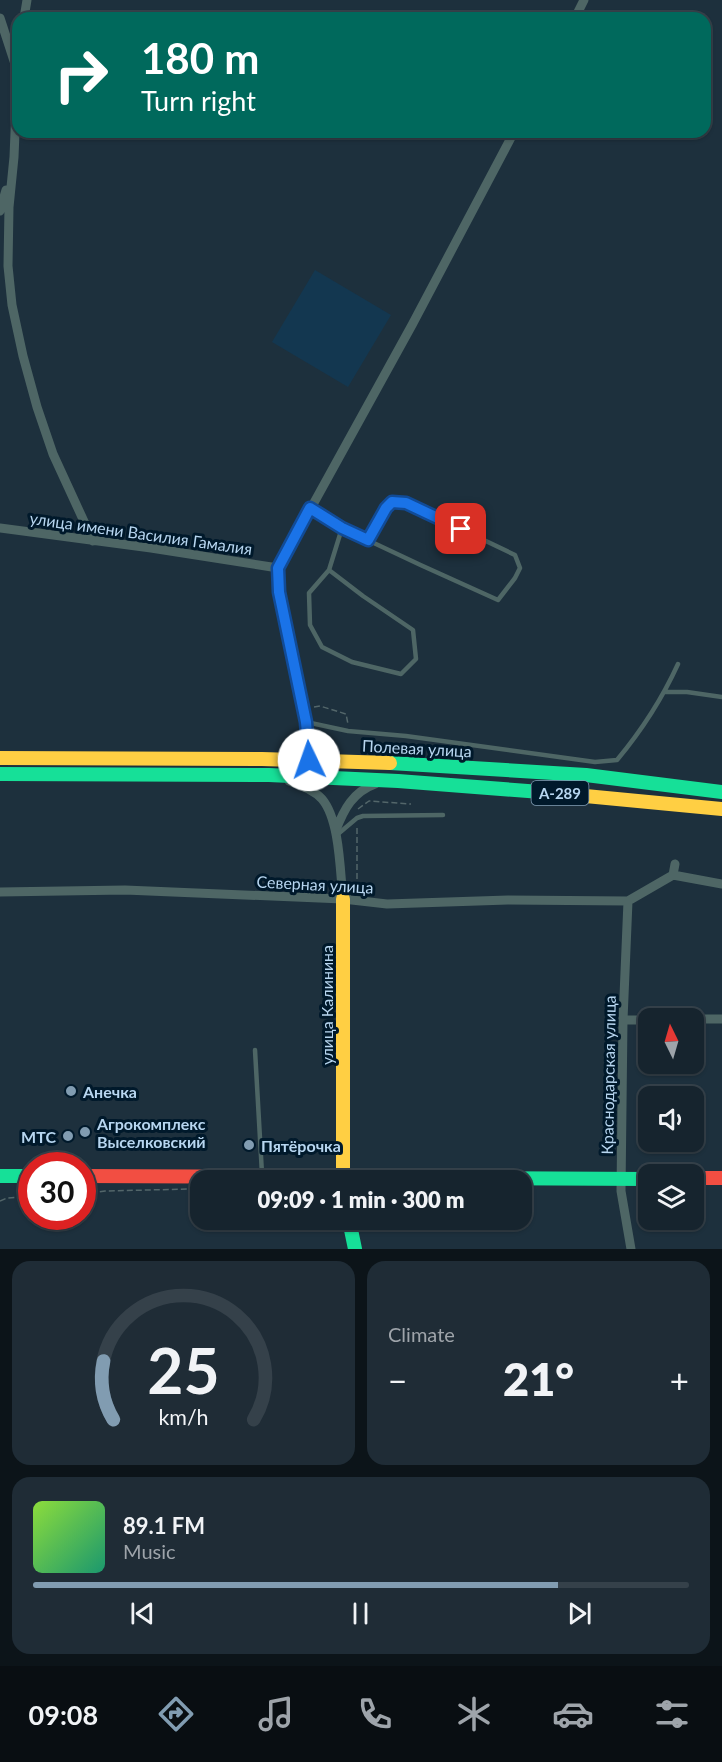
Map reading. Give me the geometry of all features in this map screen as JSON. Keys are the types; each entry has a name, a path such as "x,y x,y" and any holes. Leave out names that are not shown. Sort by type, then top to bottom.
{"main road":[{"name":"Полевая улица","path":"0,758 309,760 586,775 722,792"},
{"name":"Полевая улица","path":"0,774 269,775 398,781 619,798 722,809"},
{"name":"улица Калинина","path":"343,1170 350,900"},
{"path":"0,1176 18,1176"},
{"path":"96,1176 190,1177"},
{"path":"704,1178 722,1178"},
{"path":"532,1179 638,1179"},
{"path":"352,1230 355,1249"}],"street":[{"path":"0,18 12,56"},
{"path":"14,138 8,254 12,305 23,356 53,454 93,541"},
{"path":"309,760 304,708 279,592 278,568 412,325 511,138"},
{"path":"0,211 14,157"},
{"name":"улица имени Василия Гамалия","path":"0,528 278,568"},
{"name":"А-289","path":"269,775 302,786 321,797 329,809 336,833"},
{"name":"А-289","path":"336,833 349,802 359,792 373,784 398,781"},
{"name":"улица Калинина","path":"336,833 350,900"},
{"path":"673,875 675,864"},
{"path":"628,901 673,875 722,884"},
{"name":"Северная улица","path":"0,892 125,890 350,900 387,904 508,900 628,901"},
{"name":"Краснодарская улица","path":"628,901 623,1020 621,1191 631,1249"},
{"path":"704,1019 722,1019"},
{"path":"623,1020 638,1020"}],"lane":[{"path":"310,508 342,528 419,566 498,600 520,568 515,555 406,503 392,502 386,508 368,540"},
{"path":"329,570 413,630 416,659 401,674 352,662 322,647 310,625 309,594 329,570 342,528"},
{"path":"306,722 348,731 406,736 595,762 617,760 636,737 665,693 678,664"},
{"path":"665,693 687,692 722,697"},
{"path":"336,833 357,818 443,815"},
{"path":"255,1050 262,1170"}],"path":[{"path":"304,708 320,706 346,714 348,731"},
{"path":"350,900 356,810 369,801 411,804"},
{"path":"96,1192 190,1189"},
{"path":"0,1201 18,1197"}],"shaded area":[{"path":"315,270 391,315 348,387 272,342"}],"traffic: fast":[{"path":"390,763 586,775 722,792"},
{"path":"0,774 269,775 398,781 554,793"},
{"path":"0,1176 18,1176"},
{"path":"532,1178 638,1179"},
{"path":"351,1230 355,1249"}],"traffic: slow":[{"path":"0,758 262,759 390,763"},
{"path":"554,793 722,809"},
{"path":"343,899 343,1170"}],"traffic: jam":[{"path":"96,1176 190,1176"},
{"path":"704,1178 722,1178"}],"place":[{"name":"Анечка","path":"71,1091"},
{"name":"Агрокомплекс Выселковский","path":"85,1132"},
{"name":"МТС","path":"68,1136"},
{"name":"Пятёрочка","path":"249,1145"}],"route":[{"path":"309,760 306,722 279,592 278,568 310,508 342,528 368,540 386,508 392,502 406,503 461,529"}]}
